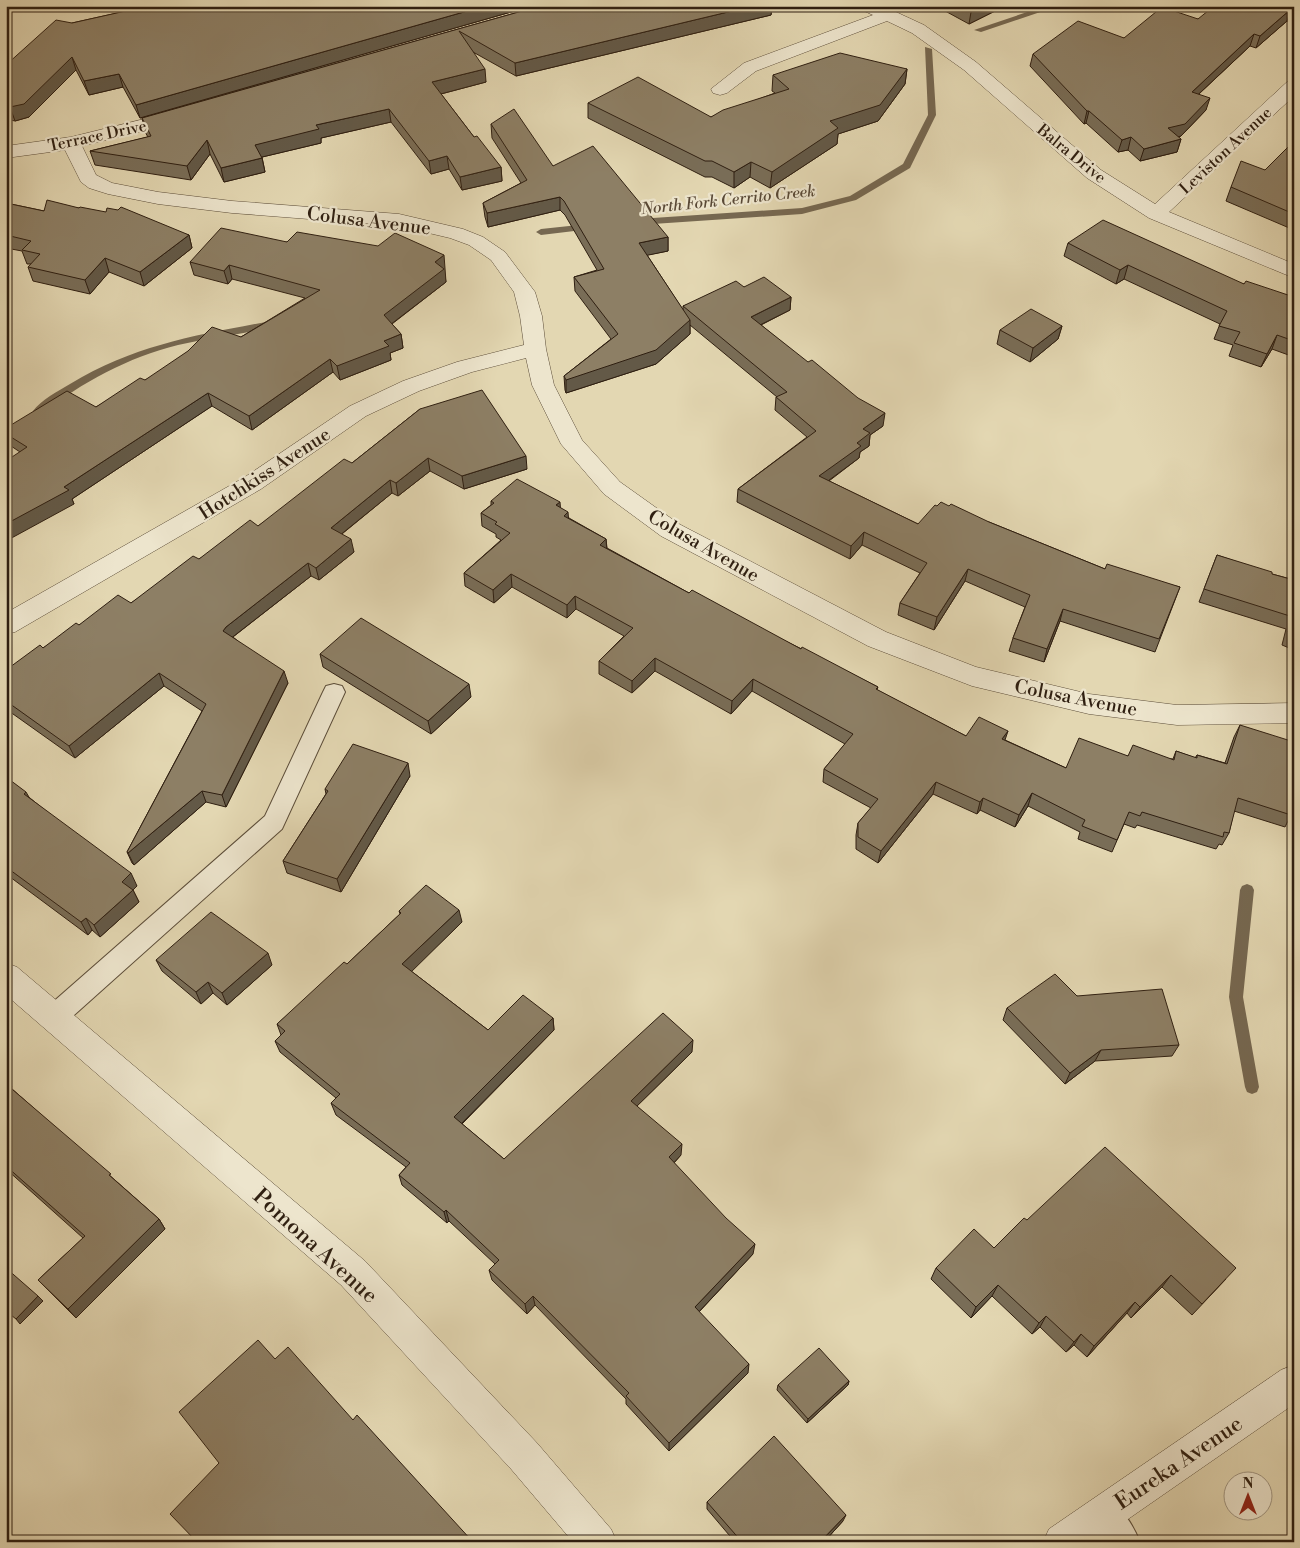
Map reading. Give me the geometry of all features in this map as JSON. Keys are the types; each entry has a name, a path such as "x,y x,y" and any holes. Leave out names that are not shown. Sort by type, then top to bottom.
{"street":[{"name":"Balra Drive","path":"868,6 918,30 970,66 1094,174 1156,214 1294,272"},
{"path":"720,88 750,67 888,15"},
{"name":"Leviston Avenue","path":"1156,214 1294,86"},
{"name":"Terrace Drive","path":"6,152 71,143 202,110"},
{"name":"Colusa Avenue","path":"71,143 88,178 96,184 108,188 158,198 232,207 399,220 456,233 476,241 498,256 524,292 532,316 535,349 543,385 573,444 612,488 670,530 877,639 972,676 1089,704 1177,715 1294,713"},
{"name":"Hotchkiss Avenue","path":"6,625 253,484 358,411 411,386 465,367 535,349"},
{"name":"Pomona Avenue","path":"6,976 352,1273 524,1456 598,1542"},
{"name":"Eureka Avenue","path":"1062,1542 1294,1382"}],"lane":[{"path":"54,1016 274,822 334,692"},
{"path":"1104,1512 1125,1542"}],"building":[{"path":"137,6 485,6 136,105 119,74 84,81 72,57 24,104 6,107 6,65 56,20 72,23 139,8"},
{"path":"540,6 753,6 515,63 459,31 485,69 432,82 474,137 477,136 501,167 460,177 447,156 429,161 389,109 316,125 319,129 255,145 262,158 221,168 207,140 187,166 90,151 151,136 142,118"},
{"path":"960,6 983,6 971,12"},
{"path":"1214,6 1294,6 1294,10 1291,9 1260,36 1254,34 1192,92 1210,98 1185,124 1168,128 1181,139 1144,149 1131,137 1122,140 1087,111 1033,54 1078,21 1124,38 1162,7 1198,19"},
{"path":"840,53 907,69 880,105 830,121 838,128 772,172 751,162 734,172 712,161 705,161 588,103 638,77 711,117 723,110 789,89 773,75"},
{"path":"514,109 553,166 593,146 668,237 639,243 690,320 656,350 566,380 564,376 618,334 574,277 604,269 560,197 487,213 483,203 527,180 491,124"},
{"path":"1294,141 1294,214 1231,187 1241,161 1265,170"},
{"path":"47,200 106,212 107,208 118,210 121,207 189,235 140,272 105,258 85,280 28,267 40,254 22,250 31,241 6,235 6,203 44,211"},
{"path":"1103,220 1244,284 1246,281 1294,297 1294,341 1277,335 1267,354 1234,343 1240,332 1219,326 1227,311 1128,265 1120,270 1068,243"},
{"path":"221,228 287,242 297,232 378,246 395,233 444,255 435,262 444,269 384,315 401,334 384,341 389,346 337,366 330,359 249,416 208,393 64,487 69,490 6,524 6,461 27,447 6,434 6,428 67,391 96,407 140,378 145,380 188,351 212,327 241,337 320,290 229,265 224,271 190,262"},
{"path":"764,277 791,297 751,317 808,362 812,360 858,398 885,413 863,429 870,433 857,443 861,446 819,476 918,524 935,505 937,506 941,502 949,506 951,504 989,522 1105,569 1107,564 1180,587 1159,639 1063,609 1047,649 1013,638 1030,595 968,569 937,617 900,603 927,563 864,532 851,546 738,489 816,431 776,397 787,392 683,306 736,281 744,287"},
{"path":"1031,309 1062,326 1033,348 1000,330"},
{"path":"482,390 526,456 462,476 428,458 396,483 390,480 331,528 351,539 316,568 308,563 226,627 223,631 284,671 222,795 202,791 128,853 206,704 159,673 69,746 6,701 6,670 40,645 43,648 76,623 79,625 118,595 131,603 193,556 199,559 250,520 258,526 344,459 352,463 420,409"},
{"path":"517,479 560,502 556,505 568,512 564,516 606,539 600,545 689,593 692,590 801,649 802,647 878,687 876,689 966,736 979,717 1008,731 1002,739 1066,768 1079,738 1128,756 1133,745 1174,760 1176,751 1197,758 1197,755 1227,764 1240,725 1294,741 1294,806 1291,815 1238,798 1229,833 1224,832 1223,837 1142,812 1140,816 1129,812 1117,840 1082,826 1085,820 1032,793 1019,815 983,798 980,802 936,782 881,851 858,837 858,823 878,799 824,769 853,734 753,679 732,701 655,658 632,681 599,661 633,628 575,596 567,605 511,574 493,590 464,573 510,533 495,524 497,522 481,513 494,503 491,501"},
{"path":"1217,555 1294,580 1294,635 1288,632 1293,617 1204,589"},
{"path":"361,618 469,684 428,721 320,654"},
{"path":"353,744 408,763 337,879 283,861 328,791 325,789"},
{"path":"6,777 26,792 24,794 131,873 122,882 133,890 94,925 86,918 81,922 6,867"},
{"path":"426,885 459,910 402,964 488,1030 523,995 553,1018 454,1117 504,1159 663,1013 693,1040 631,1101 682,1144 669,1157 726,1218 755,1244 695,1307 749,1364 669,1443 626,1396 629,1393 533,1296 525,1304 489,1270 499,1260 446,1210 444,1212 399,1175 410,1163 331,1103 340,1094 275,1041 285,1031 277,1024 344,962 347,964 401,913 399,911"},
{"path":"211,912 268,953 222,993 208,982 196,992 156,960"},
{"path":"1055,974 1077,996 1162,989 1179,1045 1101,1050 1070,1073 1007,1008"},
{"path":"6,1084 111,1174 109,1175 159,1219 68,1309 38,1280 85,1236 6,1166"},
{"path":"1105,1147 1236,1268 1202,1304 1171,1275 1140,1307 1135,1302 1094,1346 1081,1334 1074,1342 1046,1316 1039,1323 998,1285 976,1307 936,1268 974,1229 994,1248 1024,1218 1027,1220"},
{"path":"6,1268 38,1296 16,1319 6,1311"},
{"path":"258,1340 275,1359 288,1347 353,1420 357,1415 473,1542 197,1542 170,1514 219,1463 179,1412"},
{"path":"819,1348 849,1381 808,1419 778,1385"},
{"path":"774,1436 846,1515 820,1542 742,1542 707,1502"}],"waterway":[{"name":"North Fork Cerrito Creek","path":"978,30 1054,6"},
{"name":"North Fork Cerrito Creek","path":"638,222 802,211 853,198 907,166 932,115 928,49"},
{"name":"North Fork Cerrito Creek","path":"541,232 588,227"},
{"name":"North Fork Cerrito Creek","path":"38,411 86,379 120,362 156,348 200,337 276,323"},
{"name":"North Fork Cerrito Creek","path":"1247,890 1236,997 1252,1087"}]}
